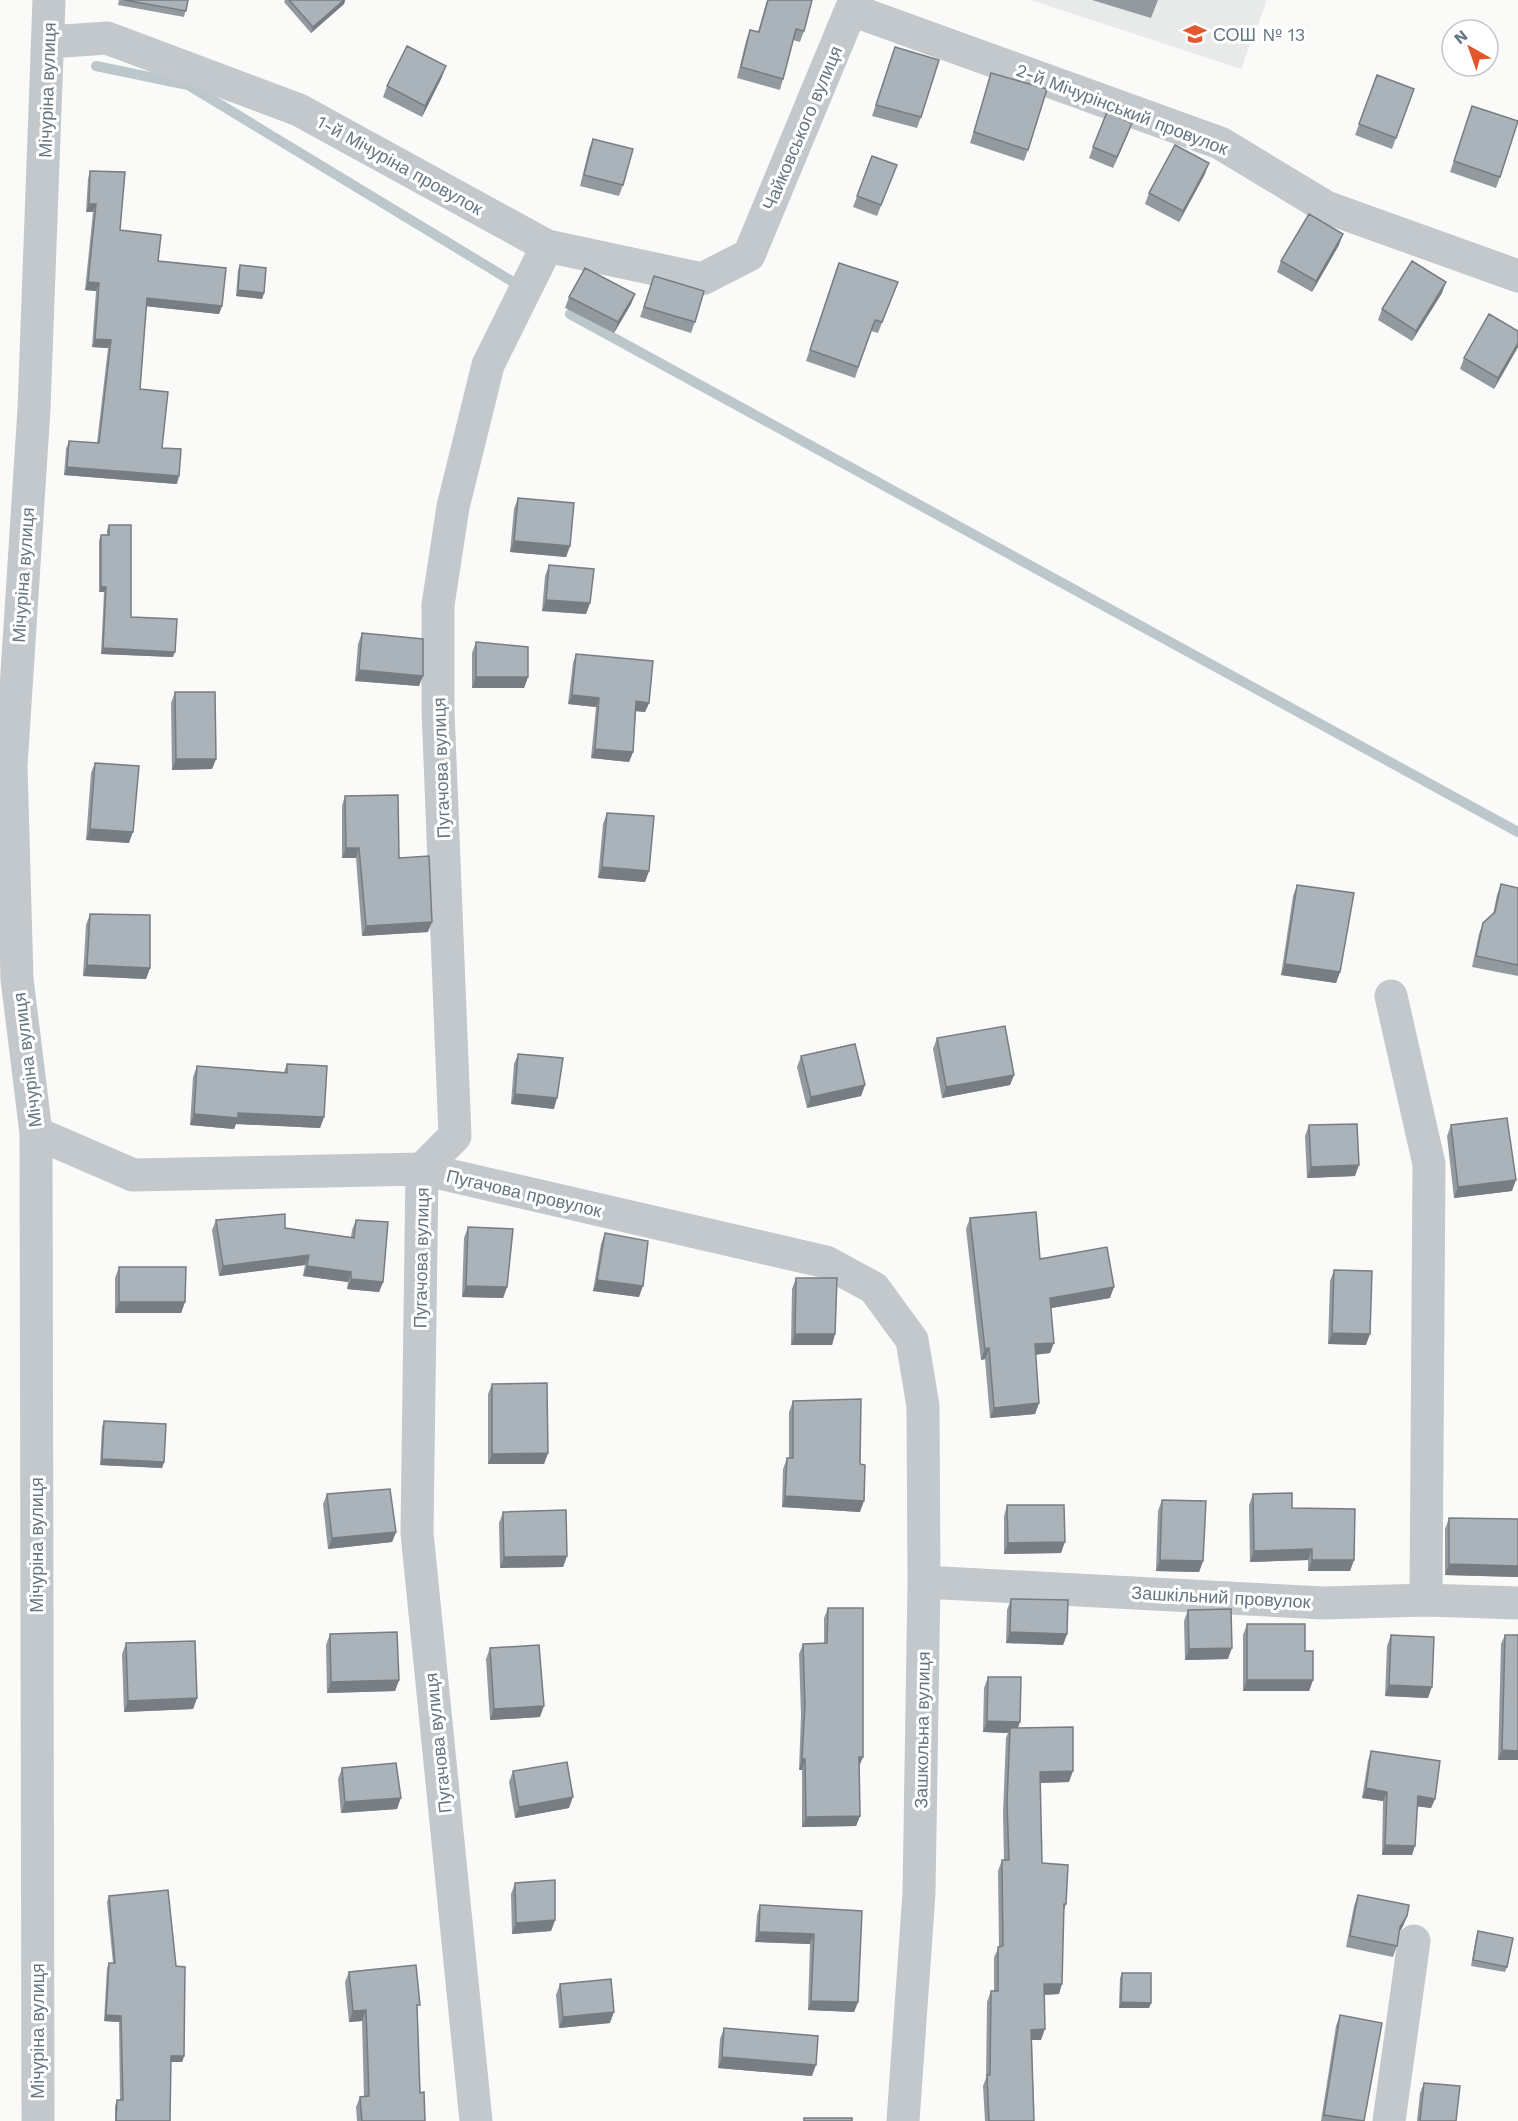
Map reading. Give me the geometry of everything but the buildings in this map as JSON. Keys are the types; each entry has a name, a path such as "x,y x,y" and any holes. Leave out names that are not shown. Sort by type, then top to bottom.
{"street":[{"name":"Мічуріна вулиця","path":"38,2121 36,1133 17,979 6,766 34,409 49,0"},
{"name":"Чайковського вулиця","path":"749,255 854,5"},
{"name":"2-й Мічурінський провулок","path":"854,5 1220,143 1326,207 1518,276"},
{"name":"1-й Мічуріна провулок","path":"49,42 107,38 299,110 547,246 702,279 749,255"},
{"name":"Пугачова вулиця","path":"477,2121 417,1533 422,1169 455,1136 438,710 438,605 453,507 488,365 547,246"},
{"path":"1391,996 1429,1164 1426,1600"},
{"name":"Пугачова провулок","path":"36,1133 133,1175 422,1169 826,1262 874,1288 912,1340"},
{"name":"Зашкольна вулиця","path":"903,2121 919,1893 924,1582 923,1406 912,1340"},
{"name":"Зашкільний провулок","path":"924,1582 1324,1603 1426,1600 1518,1603"},
{"path":"1389,2121 1414,1941"}],"shaded area":[{"name":"СОШ № 13","path":"1031,0 1267,0 1241,69"}],"waterway":[{"path":"96,66 188,85 523,288"},
{"path":"570,314 1518,832"}],"place":[{"name":"СОШ № 13","path":"1195,34"}]}
